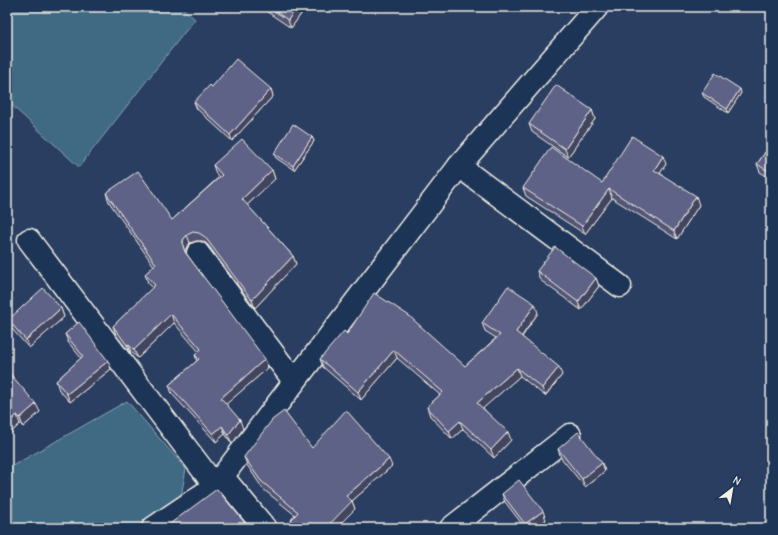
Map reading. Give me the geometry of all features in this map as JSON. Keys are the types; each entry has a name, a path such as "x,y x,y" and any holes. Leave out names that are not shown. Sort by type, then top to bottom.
{"street":[{"path":"153,528 218,481 459,166 597,7"},
{"path":"459,166 620,286"},
{"path":"29,240 218,481 265,528"},
{"path":"198,253 294,381"},
{"path":"451,528 570,435"}],"water":[{"path":"7,7 181,7 195,19 79,167 7,101"},
{"path":"127,401 186,469 180,502 137,528 12,528 7,521 7,469"}],"building":[{"path":"268,7 297,7 288,20"},
{"path":"236,59 271,89 230,135 194,102 210,85 212,87"},
{"path":"715,73 740,89 727,109 702,93"},
{"path":"556,85 592,110 565,149 529,124"},
{"path":"293,124 312,137 293,166 274,154"},
{"path":"632,136 663,156 654,170 696,196 674,231 609,189 582,226 523,188 551,147 602,183"},
{"path":"242,139 272,170 242,199 293,256 252,300 205,237 199,233 193,232 187,235 183,240 185,252 265,359 221,398 240,420 228,435 222,426 213,434 169,385 199,359 195,355 201,349 171,314 134,350 128,344 127,345 113,326 155,285 145,274 156,264 106,193 138,171 172,220 222,175 213,165"},
{"path":"771,144 771,173 757,164"},
{"path":"555,247 596,278 578,302 537,271"},
{"path":"508,286 535,304 516,332 559,367 542,388 517,368 477,403 508,432 491,450 460,421 449,431 427,407 443,392 394,350 358,392 320,359 344,331 347,334 374,293 408,315 465,366 500,335 482,323"},
{"path":"43,288 61,308 26,340 8,320"},
{"path":"79,322 108,361 67,394 56,381 83,356 65,334"},
{"path":"7,370 36,404 20,418 17,415 7,424"},
{"path":"346,410 389,459 346,496 352,501 326,528 299,528 291,520 298,512 261,481 244,457 272,420 284,411 312,448"},
{"path":"578,432 602,463 582,479 558,449"},
{"path":"519,480 543,511 525,524 502,494"},
{"path":"217,489 245,523 239,528 169,528 167,526"}]}
